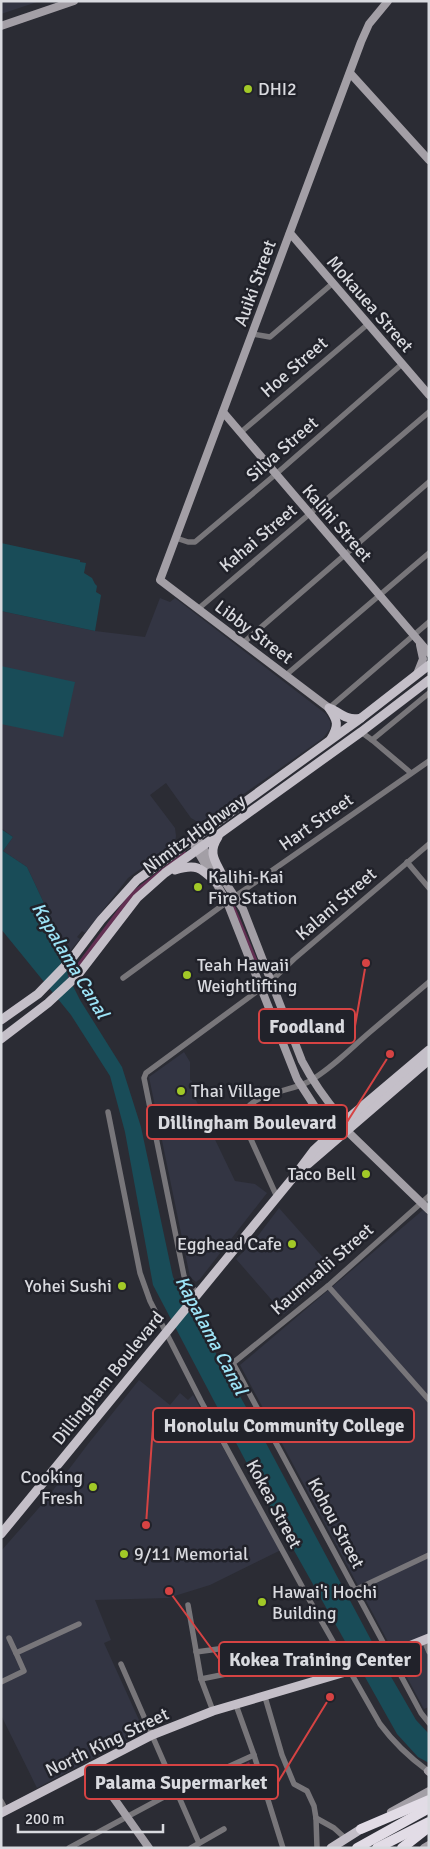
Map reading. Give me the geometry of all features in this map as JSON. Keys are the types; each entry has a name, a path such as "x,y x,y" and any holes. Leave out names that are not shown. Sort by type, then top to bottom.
{"highway":[{"path":"361,1829 429,1800"},
{"path":"357,1848 429,1808"},
{"path":"377,1848 429,1822"},
{"path":"402,1848 429,1828"}],"main road":[{"name":"Nimitz Highway","path":"1,1020 38,994 70,961 101,920 137,880 330,741 429,664"},
{"name":"Nimitz Highway","path":"1,1039 48,1003 77,976 137,898 165,873 361,732 428,681"},
{"path":"329,708 354,720 361,718"},
{"path":"329,708 337,721 336,731 330,741"},
{"path":"220,834 214,843 212,855 220,868 220,882"},
{"path":"165,873 189,865 197,867 220,882"},
{"name":"Dillingham Boulevard","path":"1,1534 296,1174 343,1126 429,1050"},
{"name":"Dillingham Boulevard","path":"343,1126 429,1060"},
{"name":"North King Street","path":"4,1811 152,1734 213,1711 265,1697 352,1669 426,1639"},
{"path":"331,1848 361,1829"}],"street":[{"path":"1,26 74,1"},
{"name":"Auiki Street","path":"160,580 350,73 370,24 388,1"},
{"path":"350,73 429,160"},
{"name":"Mokauea Street","path":"290,233 429,395"},
{"path":"252,334 270,337 333,283"},
{"name":"Hoe Street","path":"240,433 368,324"},
{"name":"Silva Street","path":"176,538 195,542 402,364"},
{"name":"Kalihi Street","path":"223,412 429,653"},
{"name":"Kahai Street","path":"198,609 429,412"},
{"path":"243,643 429,482"},
{"path":"286,675 429,553"},
{"name":"Libby Street","path":"160,580 329,708"},
{"path":"329,708 429,622"},
{"path":"417,675 423,659 420,643 429,646"},
{"path":"372,740 429,693"},
{"path":"361,732 411,773"},
{"name":"Hart Street","path":"123,978 235,896 429,761"},
{"path":"193,839 220,882 262,988 280,1040 301,1086 317,1110 334,1125 343,1126"},
{"name":"Kalani Street","path":"200,1293 190,1287 184,1276 144,1078 146,1073 271,981 429,844"},
{"path":"407,862 429,888"},
{"path":"220,882 235,896 243,909 297,1050 312,1080 341,1118 343,1126 429,1210"},
{"path":"277,1197 247,1133 243,1116 248,1107 254,1100 301,1086 312,1080 342,1057 429,982"},
{"name":"Kokea Street","path":"108,1112 140,1273 150,1301 170,1329 210,1417 352,1669 380,1724 391,1739 408,1756 428,1771"},
{"name":"Kaumualii Street","path":"233,1362 328,1286 429,1196"},
{"path":"328,1286 429,1400"},
{"name":"Kohou Street","path":"233,1362 355,1590 385,1656 429,1723"},
{"path":"355,1590 429,1555"},
{"path":"188,1605 201,1679 213,1711"},
{"path":"16,1653 79,1624"},
{"path":"1,1682 24,1671 9,1638"},
{"path":"426,1639 429,1652"},
{"path":"196,1652 233,1647"},
{"path":"121,1664 175,1791 199,1842"},
{"path":"201,1679 261,1667"},
{"path":"265,1697 282,1755 294,1784 306,1792 314,1806 317,1848"},
{"path":"236,1705 283,1848"},
{"path":"68,1848 175,1791 254,1756"},
{"path":"91,1766 149,1848"},
{"path":"361,1829 429,1791"},
{"path":"1,1800 4,1811"},
{"path":"316,1818 334,1828 345,1838"},
{"path":"191,1848 224,1829"},
{"path":"424,1848 429,1845"}],"shaded area":[{"path":"1,1 40,1 1,14"},
{"path":"160,598 170,602 175,598 326,714 330,721 330,729 323,738 207,820 198,822 191,818 166,783 150,795 175,828 175,842 128,878 85,933 82,931 77,937 80,939 65,957 57,931 27,867 3,851 13,837 1,828 1,611 95,631 145,637"},
{"path":"185,851 187,854 159,874 71,982 68,976 130,893"},
{"path":"232,904 234,904 259,964 255,964"},
{"path":"184,1052 190,1062 190,1080 192,1081 194,1096 235,1181 255,1184 267,1193 196,1282 190,1277 149,1077"},
{"path":"279,1208 334,1270 284,1314 236,1259 254,1241"},
{"path":"423,1210 429,1216 429,1707 424,1709 240,1365"},
{"path":"139,1380 170,1405 180,1393 188,1400 193,1395 281,1550 210,1585 168,1598 95,1600 111,1640 104,1643 144,1731 37,1788 1,1715 1,1551 45,1501"},
{"path":"249,1762 257,1778 248,1783 240,1767"}],"water":[{"path":"1,543 80,560 80,562 86,563 84,573 92,578 97,586 96,592 101,595 95,631 1,611"},
{"path":"1,666 75,682 63,737 1,724"},
{"path":"1,829 13,837 3,851 27,867 57,931 66,960 68,976 80,1000 122,1067 141,1127 173,1277 259,1430 386,1668 416,1720 429,1734 429,1763 418,1757 397,1734 273,1513 153,1285 125,1132 110,1076 71,1015 1,929"}],"place":[{"name":"DHI2","path":"248,89"},
{"name":"Kalihi-Kai Fire Station","path":"198,887"},
{"name":"Foodland","path":"366,963"},
{"name":"Teah Hawaii Weightlifting","path":"187,975"},
{"name":"Dillingham Boulevard","path":"390,1054"},
{"name":"Thai Village","path":"181,1091"},
{"name":"Taco Bell","path":"366,1174"},
{"name":"Egghead Cafe","path":"292,1244"},
{"name":"Yohei Sushi","path":"122,1286"},
{"name":"Cooking Fresh","path":"93,1487"},
{"name":"Honolulu Community College","path":"146,1525"},
{"name":"9/11 Memorial","path":"124,1554"},
{"name":"Kokea Training Center","path":"169,1591"},
{"name":"Hawai'i Hochi Building","path":"262,1602"},
{"name":"Palama Supermarket","path":"330,1697"}],"water label":[{"name":"Kapalama Canal","path":"71,960"},
{"name":"Kapalama Canal","path":"212,1335"}]}
